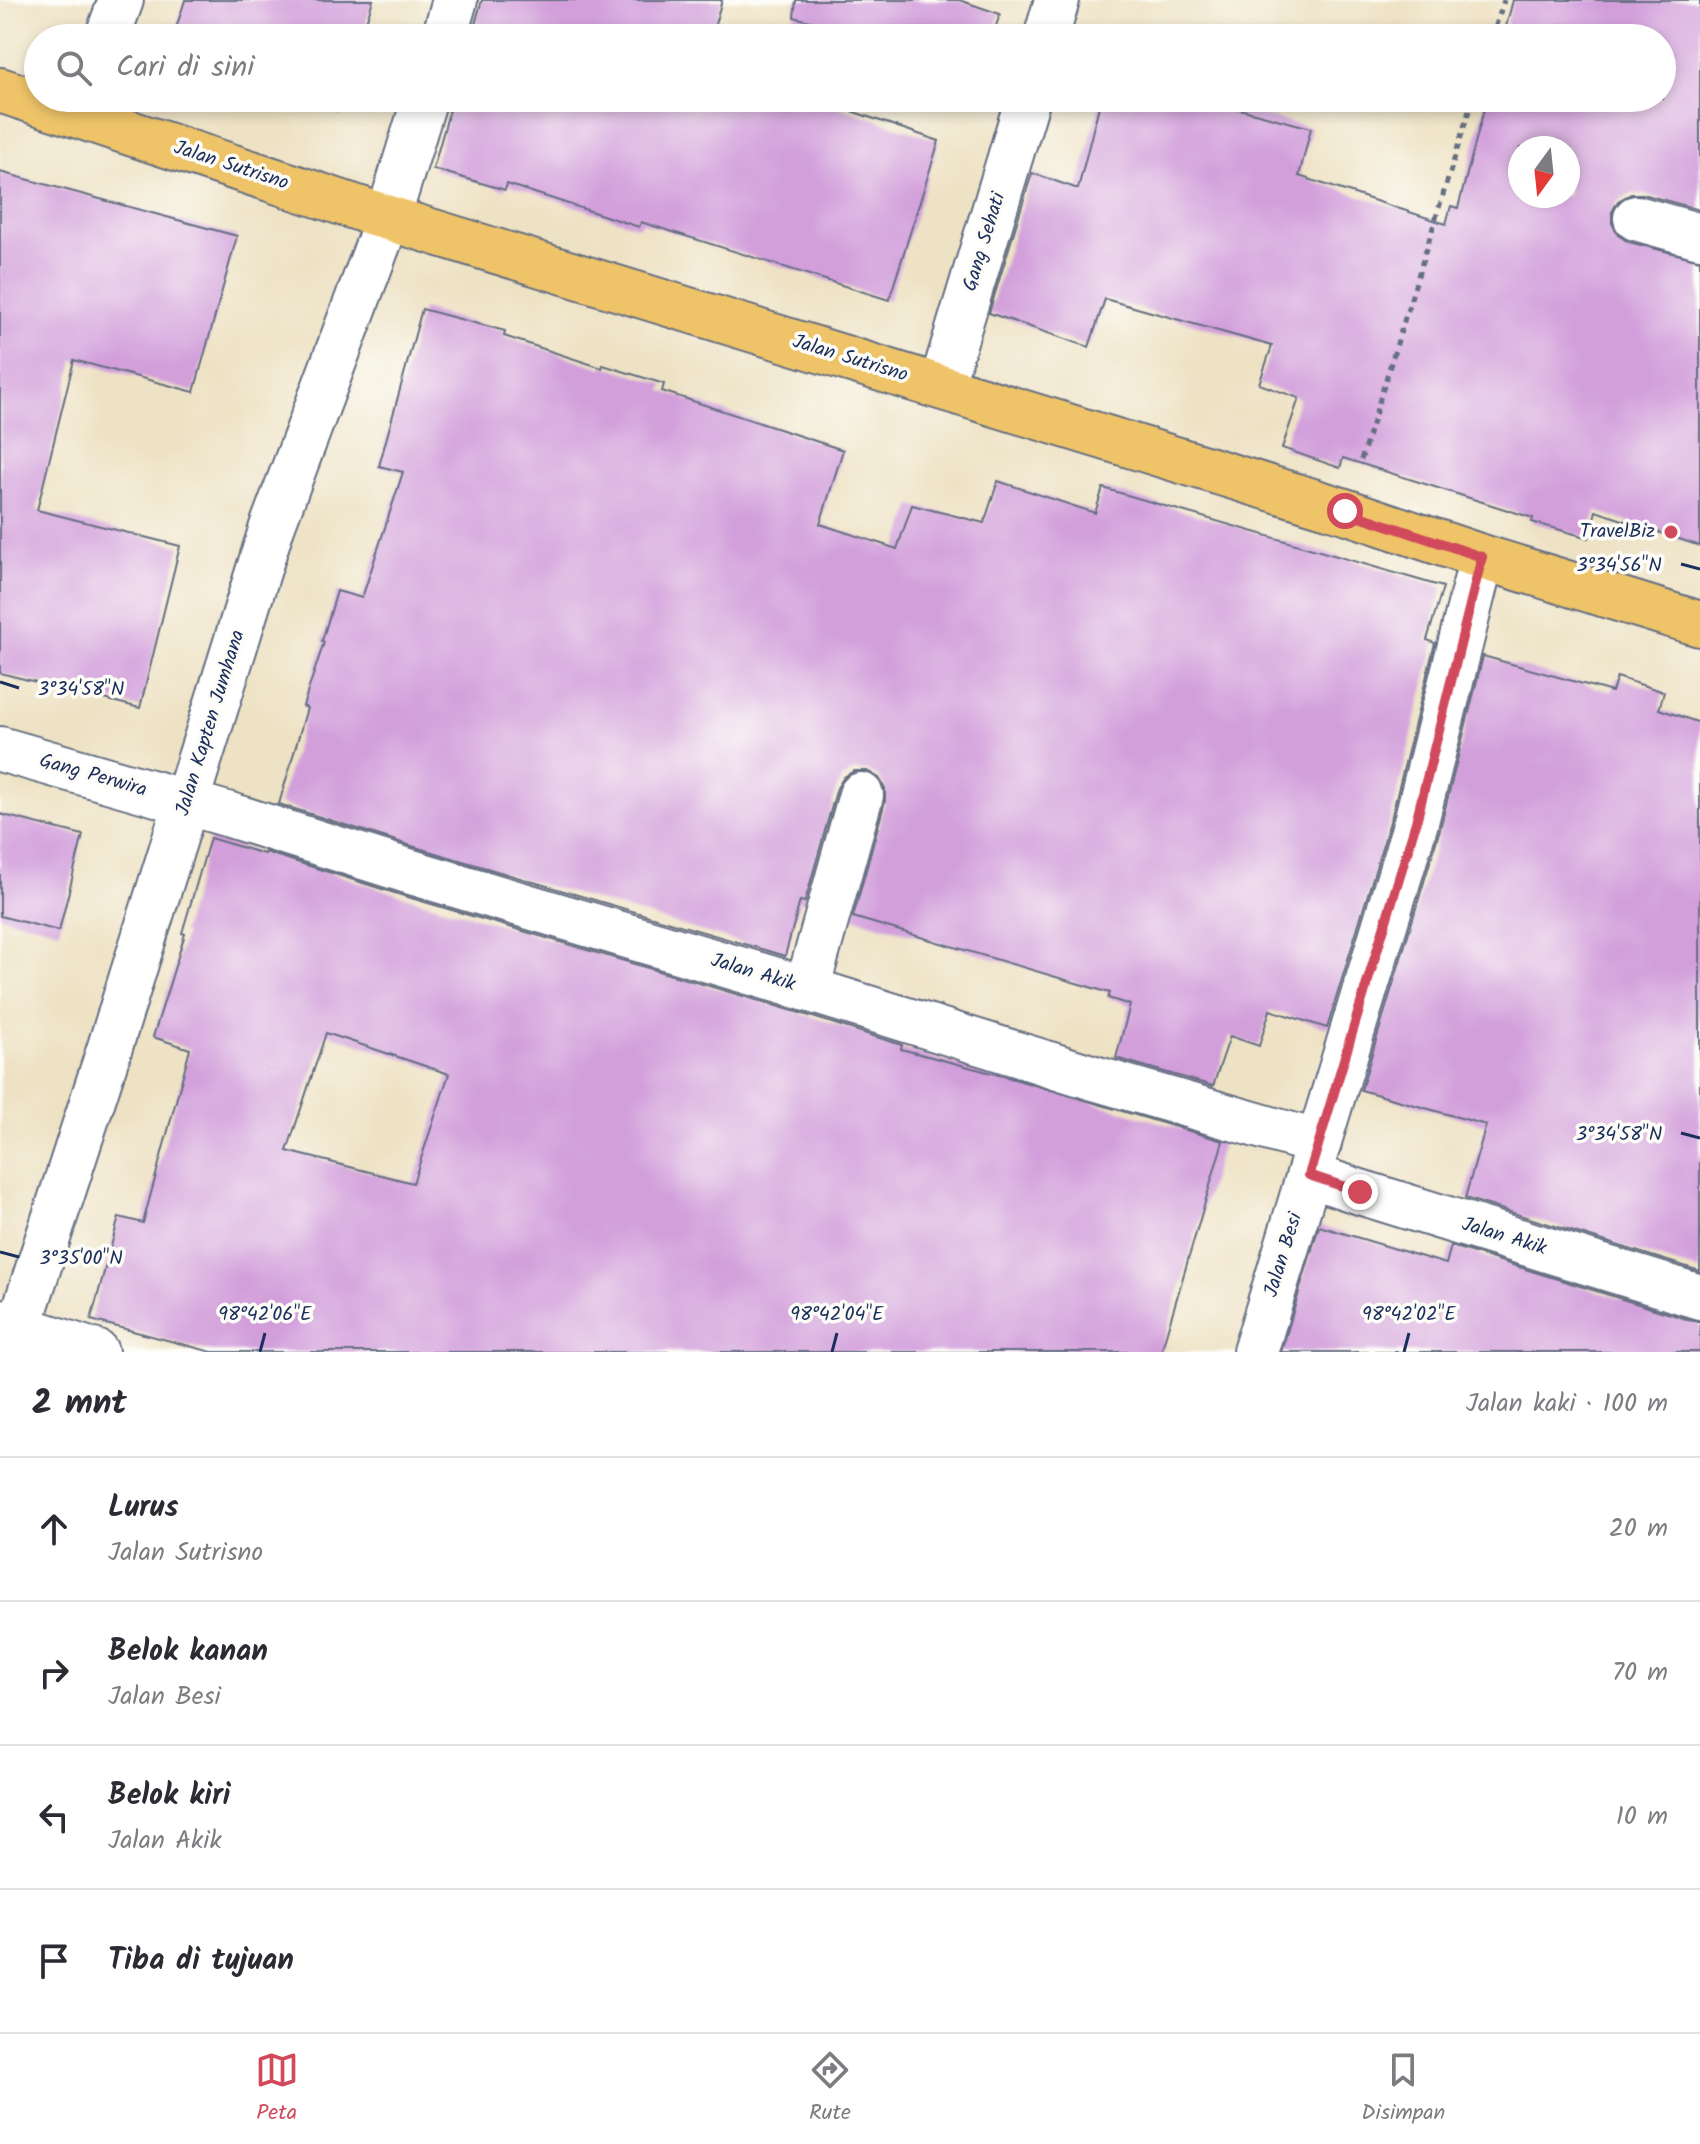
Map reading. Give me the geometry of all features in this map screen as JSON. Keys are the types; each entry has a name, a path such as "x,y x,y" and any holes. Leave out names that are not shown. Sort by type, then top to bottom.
{"main road":[{"name":"Jalan Sutrisno","path":"0,90 24,95"},
{"name":"Jalan Sutrisno","path":"97,112 388,218 1345,511 1700,624"}],"street":[{"path":"112,24 121,0"},
{"path":"448,24 455,0"},
{"path":"1050,24 1057,0"},
{"name":"Jalan Kapten Jumhana","path":"10,1333 109,1050 272,527 388,218 421,112"},
{"name":"Gang Sehati","path":"941,387 1024,112"},
{"path":"1636,218 1700,236"},
{"name":"Jalan Besi","path":"1255,1352 1416,822 1482,557"},
{"name":"Gang Perwira","path":"0,749 186,803"},
{"path":"807,989 861,795"},
{"name":"Jalan Akik","path":"186,803 1094,1078 1314,1159 1360,1192 1700,1297"},
{"path":"10,1333 96,1352"}],"path":[{"path":"1496,24 1504,0"},
{"path":"1345,511 1469,112"}],"building":[{"path":"185,0 373,0 365,24 177,24"},
{"path":"482,0 722,0 715,24 475,24"},
{"path":"796,0 959,0 1000,14 997,24 821,24 794,17"},
{"path":"1513,0 1700,0 1700,210 1643,194 1631,194 1618,201 1612,212 1612,223 1618,235 1629,242 1700,260 1700,546 1596,511 1589,538 1532,522 1533,518 1343,458 1340,468 1282,448 1299,398 1259,384 1272,346 1105,299 1089,347 989,313 1032,173 1078,189 1097,112 1251,112 1311,128 1299,176 1446,224 1451,206 1458,208 1483,112 1676,112 1676,24 1507,24"},
{"path":"449,112 854,112 939,141 889,300 641,222 639,227 507,184 505,190 433,169"},
{"path":"0,172 237,236 194,392 74,360 37,510 180,546 140,708 0,673"},
{"path":"422,309 505,331 504,336 602,368 603,365 664,384 662,391 843,450 820,524 897,549 912,505 984,523 998,481 1095,513 1103,488 1443,587 1427,640 1435,643 1392,815 1327,1028 1270,1010 1259,1046 1230,1036 1213,1086 1116,1058 1130,1005 1108,998 1110,993 853,917 885,801 885,788 879,778 867,771 854,771 844,777 837,788 805,902 800,901 785,956 279,804 307,708 303,706 337,591 362,598 403,472 379,466"},
{"path":"1483,656 1612,692 1617,677 1664,692 1659,709 1700,723 1700,1271 1465,1198 1486,1125 1361,1090 1440,829"},
{"path":"0,814 83,835 59,931 0,916"},
{"path":"210,838 800,1013 902,1045 901,1049 1223,1141 1161,1352 212,1352 91,1320 119,1217 143,1223 190,1049 153,1037 185,934 182,933","holes":["326,1033 449,1074 413,1183 287,1151"]},
{"path":"1319,1226 1446,1264 1451,1246 1700,1321 1700,1352 1281,1352"}],"place":[{"name":"TravelBiz","path":"1671,532"}],"route":[{"path":"1345,511 1482,557 1416,822 1309,1175 1360,1192"}]}
